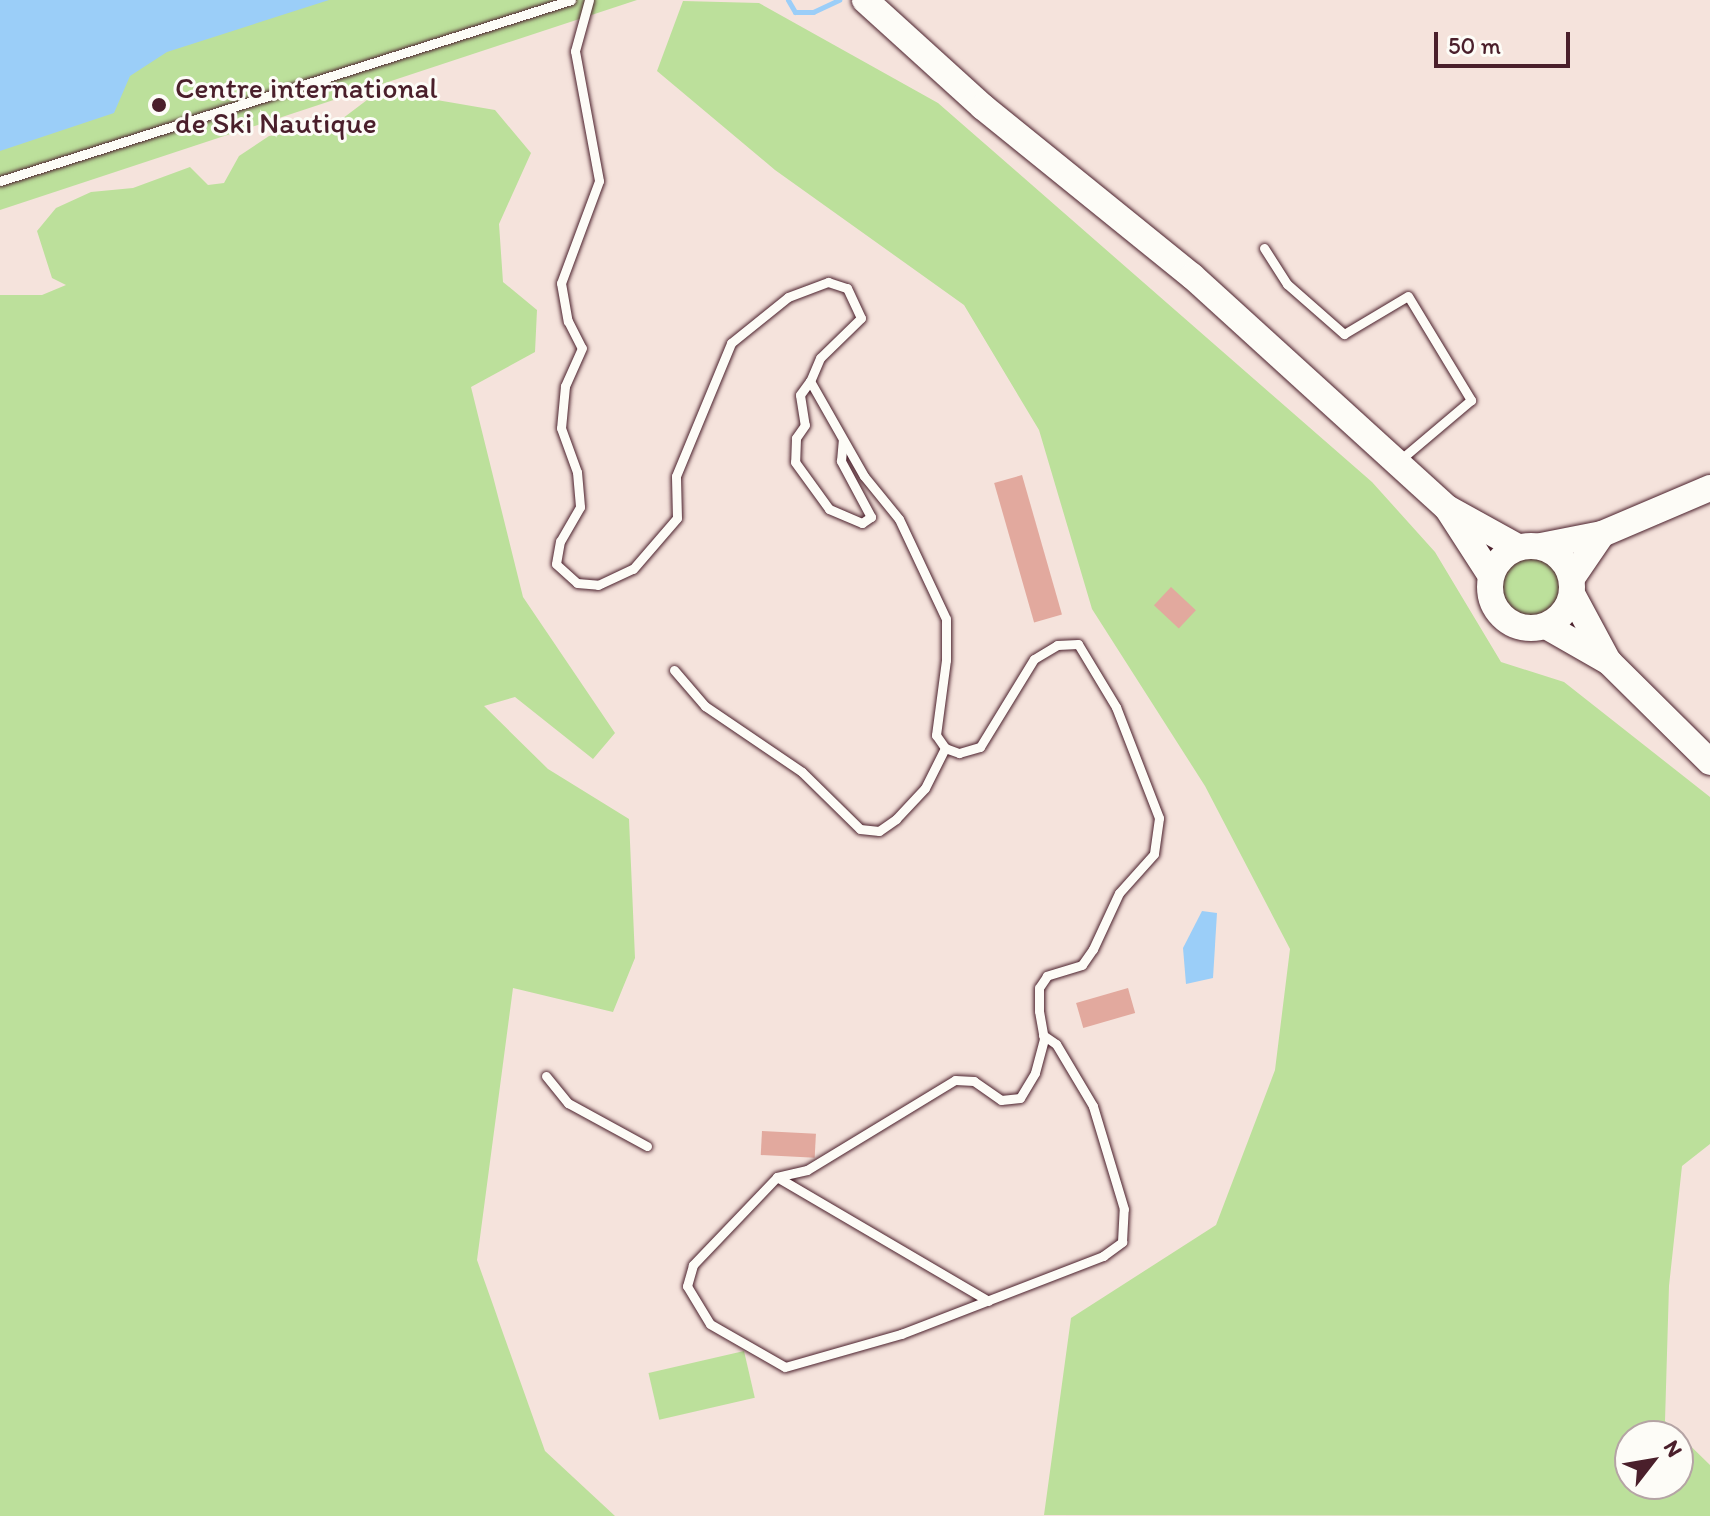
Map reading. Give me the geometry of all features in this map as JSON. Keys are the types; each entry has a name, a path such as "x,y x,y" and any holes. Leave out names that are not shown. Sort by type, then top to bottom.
{"main road":[{"path":"872,7 1192,276 1398,462 1447,508 1491,576"},
{"path":"1602,534 1572,586 1562,616 1546,626 1528,629 1499,613 1490,595 1491,576 1502,558 1530,547 1602,534 1710,488"},
{"path":"1447,508 1565,563 1572,586 1609,662"},
{"path":"1546,626 1609,662 1710,762"}],"lane":[{"path":"0,181 571,0"},
{"path":"589,0 575,51 599,181 561,283 568,321 582,348 565,386 561,428 577,472 580,507 560,541 556,564 577,583 598,585 644,559 677,518 676,476 731,343 788,297 828,282 847,288 861,318 820,358 800,395 805,425 796,438 795,462 829,509 862,523 871,517 841,461 843,440"},
{"path":"1264,248 1287,284 1344,334 1408,296 1471,400 1398,462"},
{"path":"810,381 843,440 899,519 946,619 946,660 936,735 945,748 959,753 980,747 1034,659 1057,645 1078,644 1116,707 1142,764 1159,818 1154,854 1119,893 1082,965 1047,976 1039,988 1043,1035 1035,1073 1020,1098 1001,1100 974,1081 955,1080 807,1170 777,1177 693,1265 687,1286 710,1324 785,1367 901,1334 1103,1256 1122,1242 1124,1209 1093,1106 1056,1044 1043,1035"},
{"path":"674,670 705,706 802,772 860,829 879,831 896,819 925,788 945,748"},
{"path":"546,1076 568,1103 647,1146"},
{"path":"777,1177 988,1301"}],"green space":[{"name":"Centre international de Ski Nautique","path":"0,0 637,0 0,210"},
{"path":"683,1 759,3 938,103 1372,482 1435,552 1501,662 1564,682 1710,797 1710,1144 1682,1166 1669,1286 1665,1420 1614,1420 1614,1500 1694,1500 1694,1449 1710,1465 1710,1516 1044,1515 1071,1318 1216,1225 1275,1070 1290,949 1205,786 1092,609 1039,430 964,305 775,170 657,71"},
{"path":"396,93 495,110 531,153 499,224 503,282 537,310 535,352 471,387 523,597 615,733 593,759 515,697 484,706 548,769 629,819 635,958 613,1012 513,988 477,1260 545,1451 615,1516 0,1516 0,295 42,295 66,285 52,278 37,231 56,208 91,192 133,188 190,167 208,185 224,183 239,156 269,136 330,128 367,100"},
{"path":"1531,556 1553,565 1562,587 1553,609 1531,618 1509,609 1500,587 1509,565"},
{"path":"744,1351 755,1398 659,1420 649,1373"}],"water":[{"path":"0,0 329,0 167,52 130,76 114,113 0,151"},
{"path":"1202,911 1217,913 1213,978 1186,984 1183,948"}],"building":[{"path":"1022,475 1062,614 1034,622 994,483"},
{"path":"1171,587 1196,610 1179,628 1154,605"},
{"path":"1128,988 1135,1013 1083,1028 1076,1003"},
{"path":"762,1131 816,1134 815,1158 761,1155"}],"waterway":[{"path":"788,0 795,12 813,12 839,0"}],"place":[{"name":"Centre international de Ski Nautique","path":"159,105"}]}
